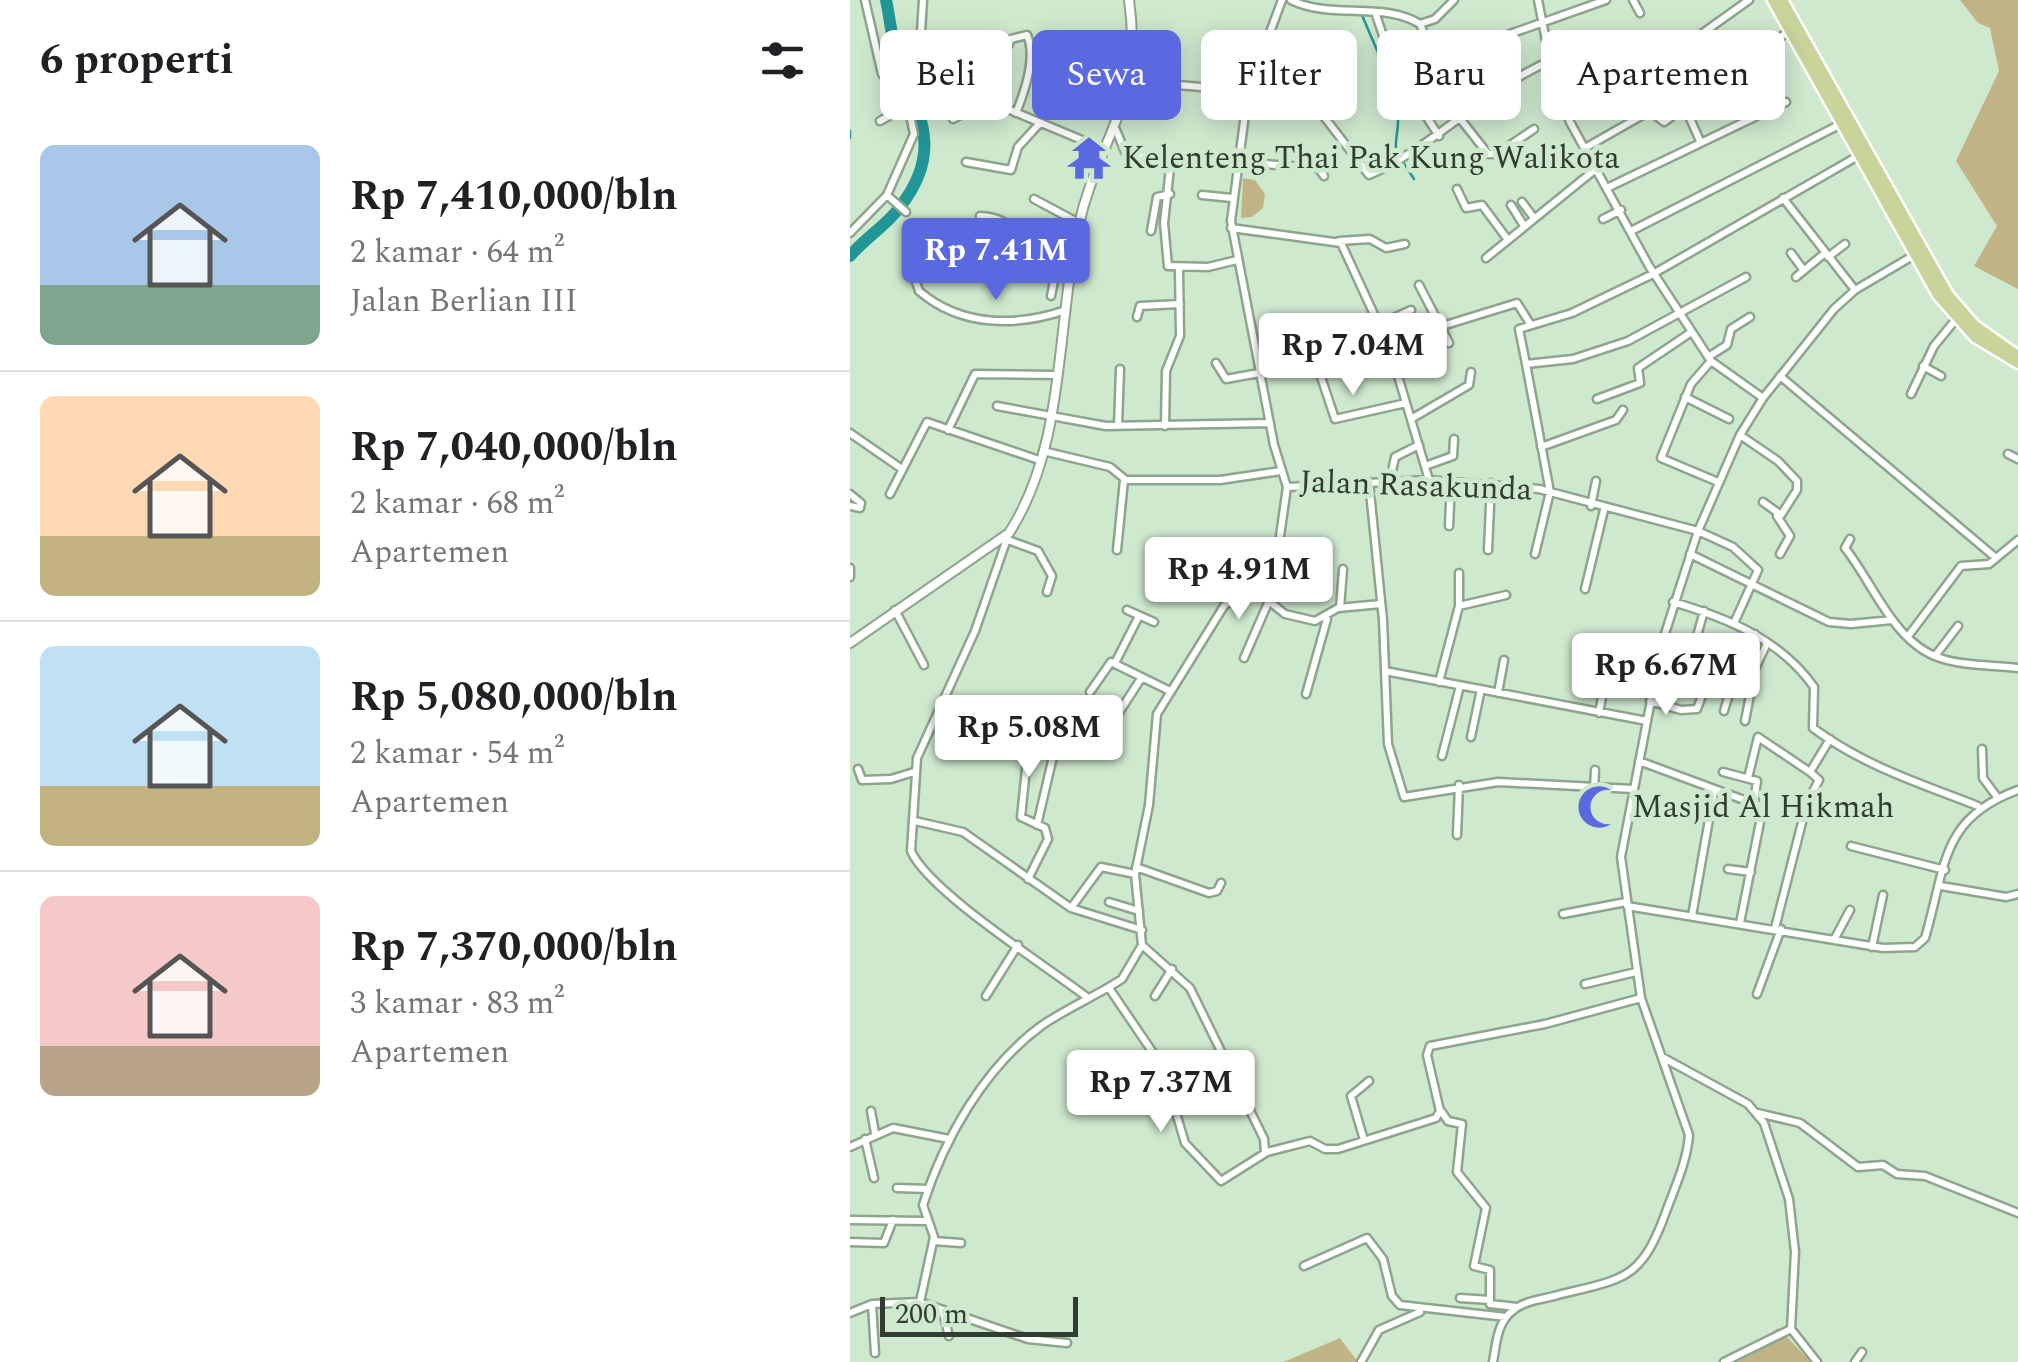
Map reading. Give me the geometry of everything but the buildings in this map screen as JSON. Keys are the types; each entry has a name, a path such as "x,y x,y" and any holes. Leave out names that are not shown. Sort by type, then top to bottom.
{"highway":[{"path":"1774,0 1858,156 1957,318 1991,348 2018,359"},
{"path":"1782,0 1918,253 1964,314 2018,359"}],"street":[{"path":"922,30 923,0"},
{"path":"1129,0 1130,30"},
{"name":"Jalan Rasakunda","path":"1271,30 1282,0"},
{"path":"1291,0 1306,8 1404,15 1420,24 1422,30"},
{"path":"1420,24 1436,19 1454,0"},
{"path":"1538,0 1547,30"},
{"path":"1519,30 1606,0"},
{"path":"1633,0 1640,13"},
{"path":"1707,30 1749,0"},
{"path":"850,10 864,4 880,66"},
{"path":"1376,14 1393,65 1439,136"},
{"path":"1785,34 1789,31"},
{"path":"1012,39 1027,35 1030,47 1026,81 1016,113"},
{"path":"1609,187 1786,102"},
{"path":"1012,111 1106,150"},
{"path":"850,233 890,198 914,140 911,120"},
{"path":"1088,998 919,864 911,849 916,821 914,772 1041,455 1079,224 1119,120"},
{"name":"Jalan Rasakunda","path":"1243,120 1232,198 1232,228 1270,423 1287,486 1429,480 1491,483 1550,492 1604,510 1698,531 1734,547 1758,572 1752,588"},
{"path":"1327,120 1369,176 1439,136 1454,120"},
{"path":"1461,120 1492,156 1534,129"},
{"path":"1571,120 1678,316 1710,359 1762,398"},
{"path":"1585,148 1634,120"},
{"path":"1690,120 1700,141"},
{"path":"966,162 1010,170 1018,147 1040,123"},
{"path":"1631,231 1841,124"},
{"path":"1116,130 1125,152 1168,164 1170,194 1164,222 1167,264 1179,269 1237,260"},
{"path":"1535,554 1550,492 1518,330 1572,312 1653,274 1858,156"},
{"path":"1237,162 1320,166 1324,176"},
{"path":"1486,258 1597,168"},
{"path":"1457,190 1466,208 1482,205 1508,240"},
{"path":"1151,231 1157,197 1170,194"},
{"path":"1202,195 1232,198"},
{"path":"890,198 906,212"},
{"path":"1782,198 1855,290"},
{"path":"1034,199 1079,224"},
{"path":"1522,202 1534,218"},
{"path":"1511,205 1524,226"},
{"path":"1603,219 1621,210"},
{"path":"980,216 1000,218 1018,243"},
{"path":"950,225 971,231 974,242 986,248 1018,243 1075,246"},
{"path":"1232,228 1338,242 1370,239 1386,248 1405,244"},
{"path":"1338,242 1350,257 1389,346 1429,480"},
{"path":"1796,277 1802,268 1845,244"},
{"path":"1791,253 1802,268"},
{"path":"1641,998 1545,1024 1430,1046 1426,1056 1440,1111 1448,1121 1462,1124 1458,1172 1486,1208 1474,1266 1490,1271 1490,1304 1517,1307 1622,1277 1638,1268 1650,1254 1688,1145 1687,1126 1641,998 1620,857 1673,602 1718,482 1762,398 1855,290 1918,253"},
{"path":"1051,296 1058,266 1073,260"},
{"path":"923,268 916,279 919,291 968,317 1019,322 1066,310"},
{"path":"1165,426 1166,371 1180,341 1179,269"},
{"path":"1526,364 1589,354 1678,316 1746,277"},
{"path":"1419,285 1448,343"},
{"path":"1216,363 1224,379 1317,365 1389,346 1517,303 1531,325"},
{"path":"1137,317 1140,306 1180,304"},
{"path":"1380,324 1411,310"},
{"path":"1718,482 1661,458 1685,397 1710,359 1727,345 1731,329 1750,318"},
{"path":"1911,394 1923,366 1957,318"},
{"path":"1596,399 1640,383 1637,369 1690,333"},
{"path":"1317,365 1335,419 1406,403"},
{"path":"1923,366 1941,376"},
{"path":"1118,426 1120,369"},
{"path":"1410,419 1469,385 1471,372"},
{"path":"948,430 968,381 975,374 1056,375"},
{"path":"1780,376 1996,558"},
{"path":"1685,397 1730,419"},
{"path":"997,406 1118,426 1270,423"},
{"path":"1540,447 1616,420 1623,410"},
{"path":"890,494 925,422 1041,455 1110,467 1124,480 1220,480 1282,470"},
{"path":"850,434 902,469"},
{"path":"1740,436 1759,446 1798,481 1798,490 1777,516"},
{"path":"1425,466 1452,456 1454,440"},
{"path":"1390,481 1395,457 1419,445"},
{"path":"2008,454 2018,459"},
{"path":"1117,550 1124,480"},
{"path":"1449,526 1451,481"},
{"path":"1591,506 1596,481"},
{"path":"1369,482 1381,604 1388,744 1404,797 1459,785 1513,782 1633,790"},
{"path":"1488,550 1491,483"},
{"path":"1244,658 1274,578 1287,486"},
{"path":"850,494 862,504 857,510 850,506"},
{"path":"1763,502 1790,538 1780,554"},
{"path":"1585,590 1604,510"},
{"path":"1008,537 1038,551 1052,576 1048,592"},
{"path":"851,639 1008,537"},
{"path":"1850,539 1845,547 1868,575 1892,620 1935,656 2018,668"},
{"path":"1908,635 1960,566 1987,565 2018,540"},
{"path":"1168,550 1232,584 1241,594 1266,600 1290,615 1327,618"},
{"path":"1690,554 1752,588 1835,623 1892,620"},
{"path":"850,568 850,578"},
{"path":"1340,608 1343,569"},
{"path":"1439,682 1459,606 1459,573"},
{"path":"1735,621 1752,588"},
{"path":"920,1302 934,1241 922,1206 949,1139 980,1091 1024,1043 1125,976 1142,946 1135,871 1149,805 1156,723 1168,690 1224,606 1241,594"},
{"path":"1459,606 1506,596"},
{"path":"1673,602 1735,621 1768,642 1811,682 1816,691 1812,726 1830,739 1882,771 1979,806"},
{"path":"1306,694 1327,618 1340,608 1381,604"},
{"path":"894,609 924,666"},
{"path":"1127,610 1154,622"},
{"path":"1650,701 1695,710 1704,701 1706,678 1685,678 1704,611"},
{"path":"1115,663 1139,616"},
{"path":"1935,656 1958,626"},
{"path":"1724,711 1741,654 1755,634"},
{"path":"1745,721 1755,669 1768,642"},
{"path":"1599,712 1612,646"},
{"path":"1696,648 1741,654"},
{"path":"1498,693 1504,660"},
{"path":"1090,692 1110,662 1168,690"},
{"path":"1641,662 1657,671"},
{"path":"1385,670 1647,721"},
{"path":"1120,710 1142,677"},
{"path":"1708,683 1732,692"},
{"path":"1442,756 1460,686"},
{"path":"1471,737 1481,690"},
{"path":"1028,880 1048,838 1046,830 1020,815 1028,750 1064,741 1066,733"},
{"path":"1748,778 1758,737 1819,780 1807,802 1778,929 1757,994"},
{"path":"1810,772 1830,739"},
{"path":"1036,825 1056,744"},
{"path":"1982,749 1984,782 1997,797"},
{"path":"1640,761 1764,810 1740,923"},
{"path":"858,769 862,780 891,779 914,772"},
{"path":"1594,789 1595,770"},
{"path":"1723,772 1759,784 1754,804"},
{"path":"1457,835 1459,785"},
{"path":"1562,914 1626,904 1892,950 1921,944 1957,830 1979,806 2018,790"},
{"path":"1692,916 1714,791"},
{"path":"916,821 963,832 1071,908 1142,930"},
{"path":"1851,846 1944,870"},
{"path":"1071,908 1101,867 1135,871 1209,892 1217,892 1221,883"},
{"path":"1728,869 1751,872"},
{"path":"1940,886 2006,897 2018,894"},
{"path":"1872,946 1883,895"},
{"path":"1109,902 1139,911"},
{"path":"1834,940 1850,910"},
{"path":"986,996 1018,945"},
{"path":"1142,946 1172,969 1198,1002 1264,1139 1265,1153"},
{"path":"1155,996 1172,969"},
{"path":"1585,984 1636,972"},
{"path":"1109,988 1162,1066 1179,1132 1198,1161 1221,1181 1265,1153 1308,1142 1329,1150 1436,1118 1440,1111"},
{"path":"1661,1056 1758,1114 1800,1122 1858,1167 1882,1165 1897,1174 1926,1176 2018,1213"},
{"path":"1364,1140 1350,1096 1369,1081"},
{"path":"870,1110 875,1133"},
{"path":"1758,1114 1789,1199 1795,1252 1791,1329 1818,1362"},
{"path":"850,1147 875,1133 897,1128 949,1139"},
{"path":"864,1139 874,1178"},
{"path":"897,1188 928,1189"},
{"path":"850,1220 928,1222"},
{"path":"850,1242 883,1243 893,1220"},
{"path":"1304,1266 1367,1238 1383,1258 1394,1300 1426,1310 1506,1317"},
{"path":"934,1241 961,1243"},
{"path":"1460,1298 1490,1300"},
{"path":"850,1313 872,1304 920,1302 943,1313 962,1313 1028,1339 1068,1343"},
{"path":"872,1304 875,1353"},
{"path":"1493,1362 1506,1317 1517,1307"},
{"path":"1361,1362 1380,1330 1426,1310"},
{"path":"943,1313 949,1336"},
{"path":"1724,1362 1791,1329"},
{"path":"1854,1362 1862,1352"}],"shaded area":[{"path":"1960,0 2018,0 2018,289 1974,266 1997,226 1956,161 1999,71 1990,28 1978,23"},
{"path":"1243,178 1255,180 1265,194 1263,208 1252,217 1241,218"},
{"path":"1778,1328 1811,1362 1728,1362"},
{"path":"1340,1338 1358,1362 1283,1362 1286,1361"}],"waterway":[{"path":"850,256 900,207 914,186 924,149 919,113 895,48 886,0"},
{"path":"1362,15 1396,103 1396,156"},
{"path":"850,131 850,138"},
{"path":"1403,162 1414,179"}],"place":[{"name":"Kelenteng Thai Pak Kung Walikota","path":"1089,158"},
{"name":"Masjid Al Hikmah","path":"1599,807"}]}
